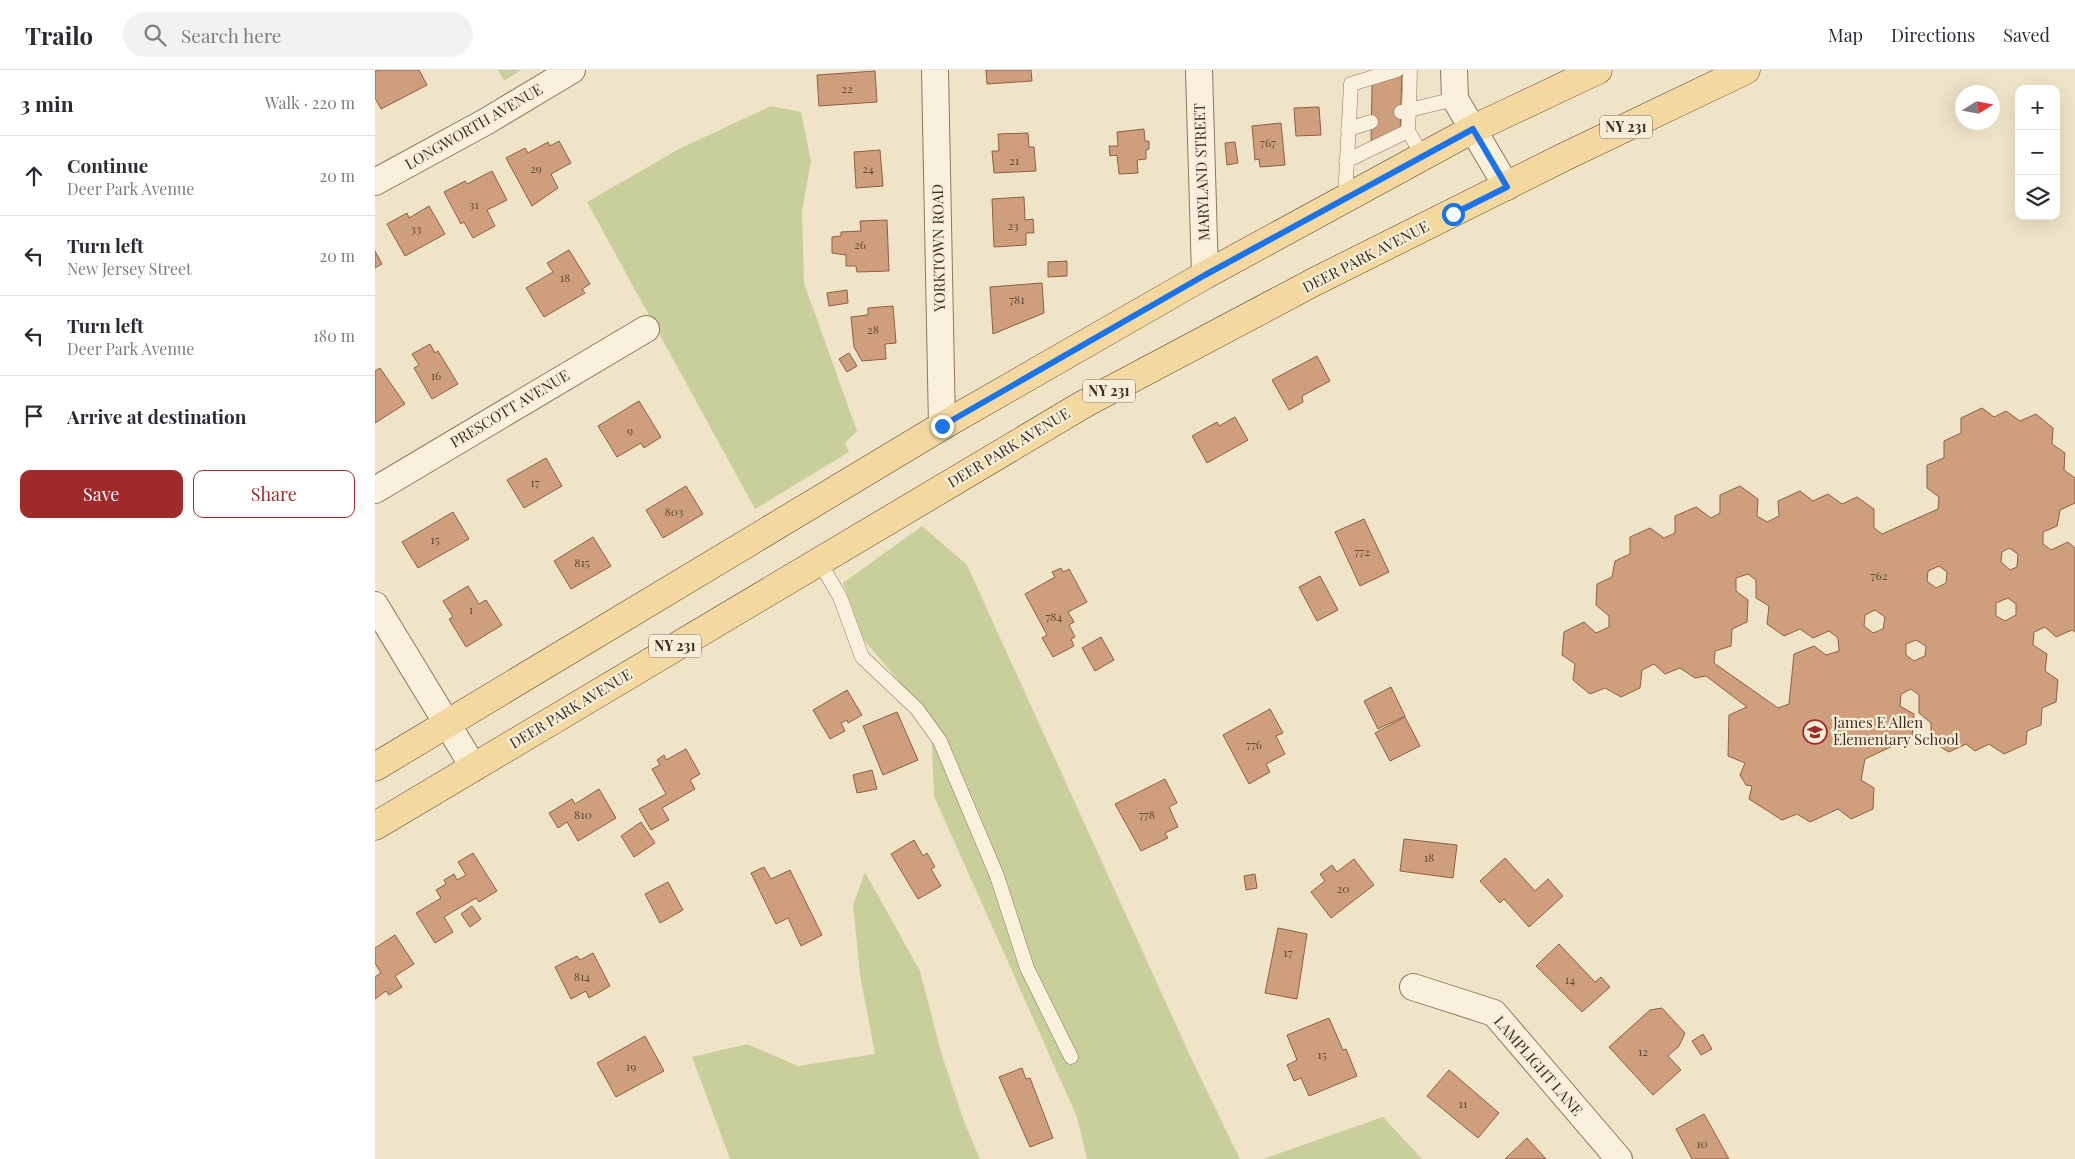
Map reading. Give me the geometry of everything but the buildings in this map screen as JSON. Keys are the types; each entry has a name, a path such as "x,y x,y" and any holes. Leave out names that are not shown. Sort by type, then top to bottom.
{"main road":[{"path":"375,767 448,725 942,426 1205,275 1473,129 1598,70"},
{"name":"DEER PARK AVENUE","path":"375,826 1084,404 1314,282 1564,157 1746,70"}],"street":[{"name":"LONGWORTH AVENUE","path":"375,182 487,121 572,70"},
{"name":"YORKTOWN ROAD","path":"935,70 942,426"},
{"name":"MARYLAND STREET","path":"1199,70 1205,275"},
{"path":"1454,70 1455,99 1507,187"},
{"name":"PRESCOTT AVENUE","path":"375,490 646,329"},
{"path":"375,605 474,768"},
{"name":"LAMPLIGHT LANE","path":"1413,987 1494,1014 1619,1159"}],"lane":[{"path":"1345,199 1351,84 1397,70"},
{"path":"1410,70 1405,111 1409,131 1423,156"},
{"path":"1405,111 1455,99"},
{"path":"1348,129 1371,122"},
{"path":"1346,162 1409,131"},
{"path":"819,561 840,597 862,657 917,709 940,741 997,876 1027,968 1071,1057"}],"green space":[{"path":"498,70 521,70 504,81"},
{"path":"771,106 801,112 811,161 802,211 804,283 857,431 845,443 849,452 755,509 587,202 679,149"},
{"path":"922,526 967,565 1192,1060 1240,1159 1087,1159 1077,1117 934,796 931,719 864,640 843,583"},
{"path":"865,872 920,971 941,1052 965,1124 980,1159 730,1159 692,1057 747,1044 798,1066 875,1054 860,975 853,905"},
{"path":"1383,1117 1422,1159 1263,1159"}],"place":[{"name":"James E Allen Elementary School","path":"1815,732"}],"route":[{"path":"942,426 1205,275 1473,129 1507,187 1453,214"}]}
